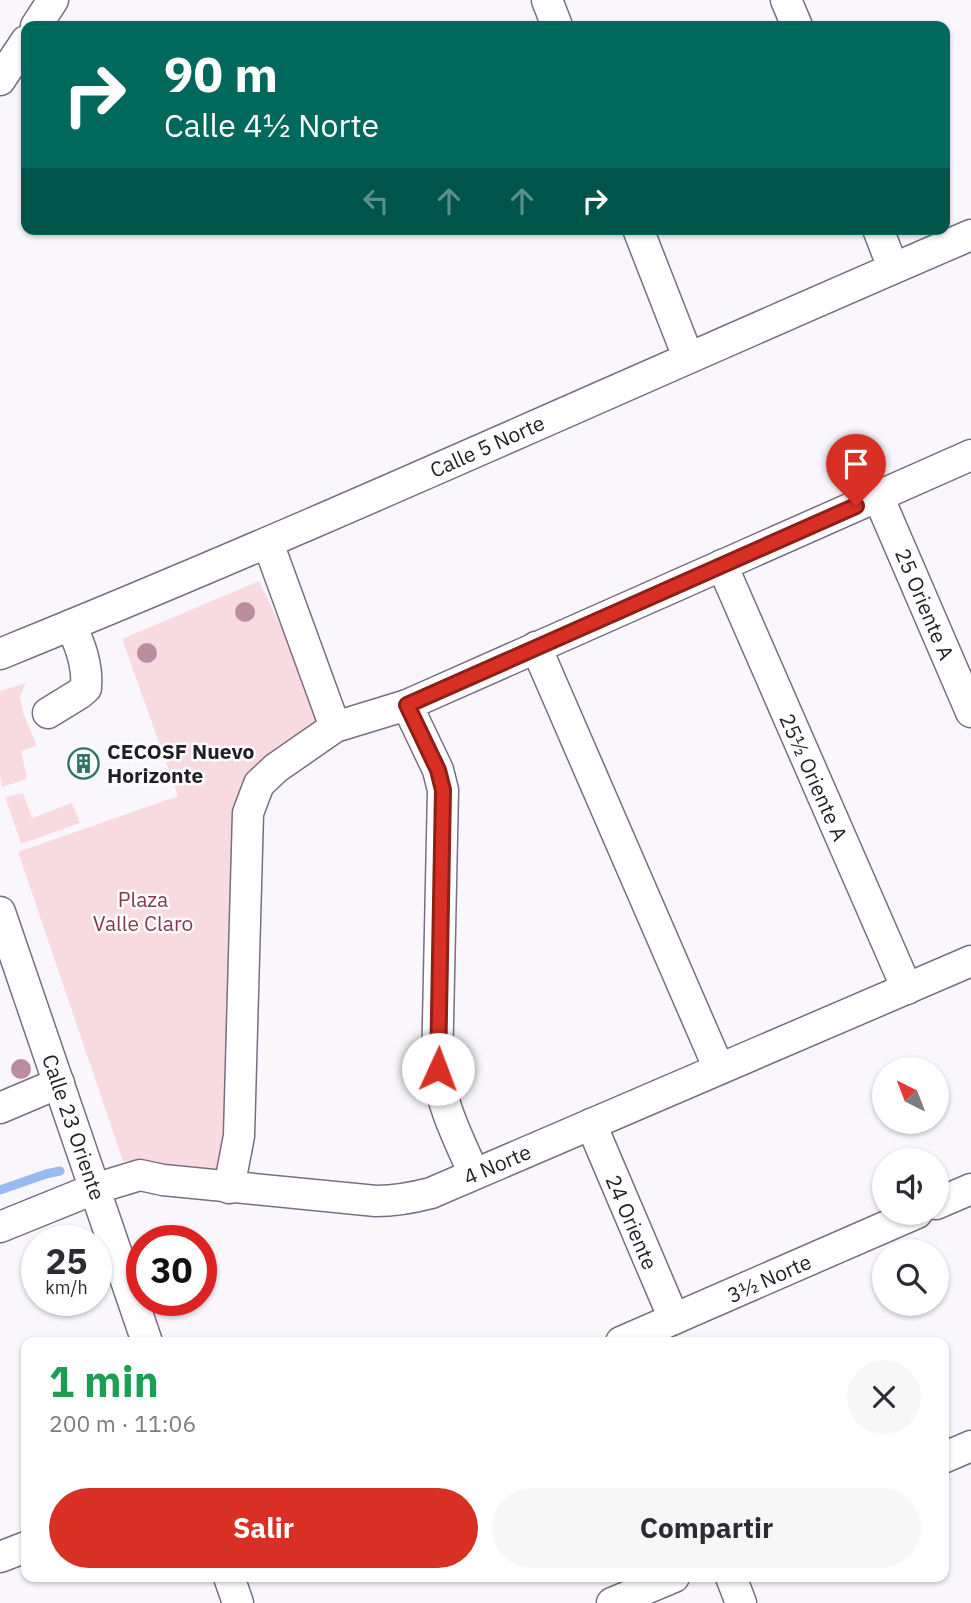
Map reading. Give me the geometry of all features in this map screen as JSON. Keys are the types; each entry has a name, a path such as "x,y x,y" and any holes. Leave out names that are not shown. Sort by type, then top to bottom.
{"street":[{"path":"39,21 53,0"},
{"path":"547,0 555,21"},
{"path":"786,0 795,21"},
{"path":"0,80 21,48"},
{"path":"640,235 688,357"},
{"path":"880,235 894,268"},
{"name":"Calle 5 Norte","path":"0,654 268,543 894,268 969,242"},
{"path":"229,1188 239,1136 248,813 259,784 276,768 335,727 407,705 971,456"},
{"name":"25 Oriente A","path":"878,496 971,712"},
{"path":"268,543 335,727"},
{"name":"25½ Oriente A","path":"722,565 907,989"},
{"path":"48,713 86,688 82,650 71,625"},
{"path":"536,647 719,1069"},
{"path":"407,705 438,770 443,790 438,1069 446,1110 474,1174"},
{"name":"Calle 23 Oriente","path":"0,912 145,1337"},
{"name":"4 Norte","path":"0,1227 92,1184 140,1175 229,1188 376,1201 394,1201 431,1193 971,961"},
{"path":"0,1108 59,1083"},
{"name":"24 Oriente","path":"591,1124 674,1319"},
{"path":"949,1198 971,1189"},
{"name":"3½ Norte","path":"633,1337 889,1225"},
{"path":"949,1455 971,1446"},
{"path":"0,1557 21,1548"},
{"path":"231,1582 238,1603"},
{"path":"612,1603 662,1582"},
{"path":"733,1582 741,1603"}],"green space":[{"name":"Plaza Valle Claro","path":"259,581 331,731 255,784 225,1170 123,1161 18,852 178,796 122,639"},
{"path":"26,683 20,696 23,713 37,746 21,751 27,779 2,787 0,691"},
{"path":"23,793 32,818 72,803 80,823 21,844 5,797"}],"waterway":[{"path":"0,1190 60,1171"}],"place":[{"name":"CECOSF Nuevo Horizonte","path":"84,763"}],"route":[{"path":"438,1069 443,790 438,770 407,705 856,506"}]}
